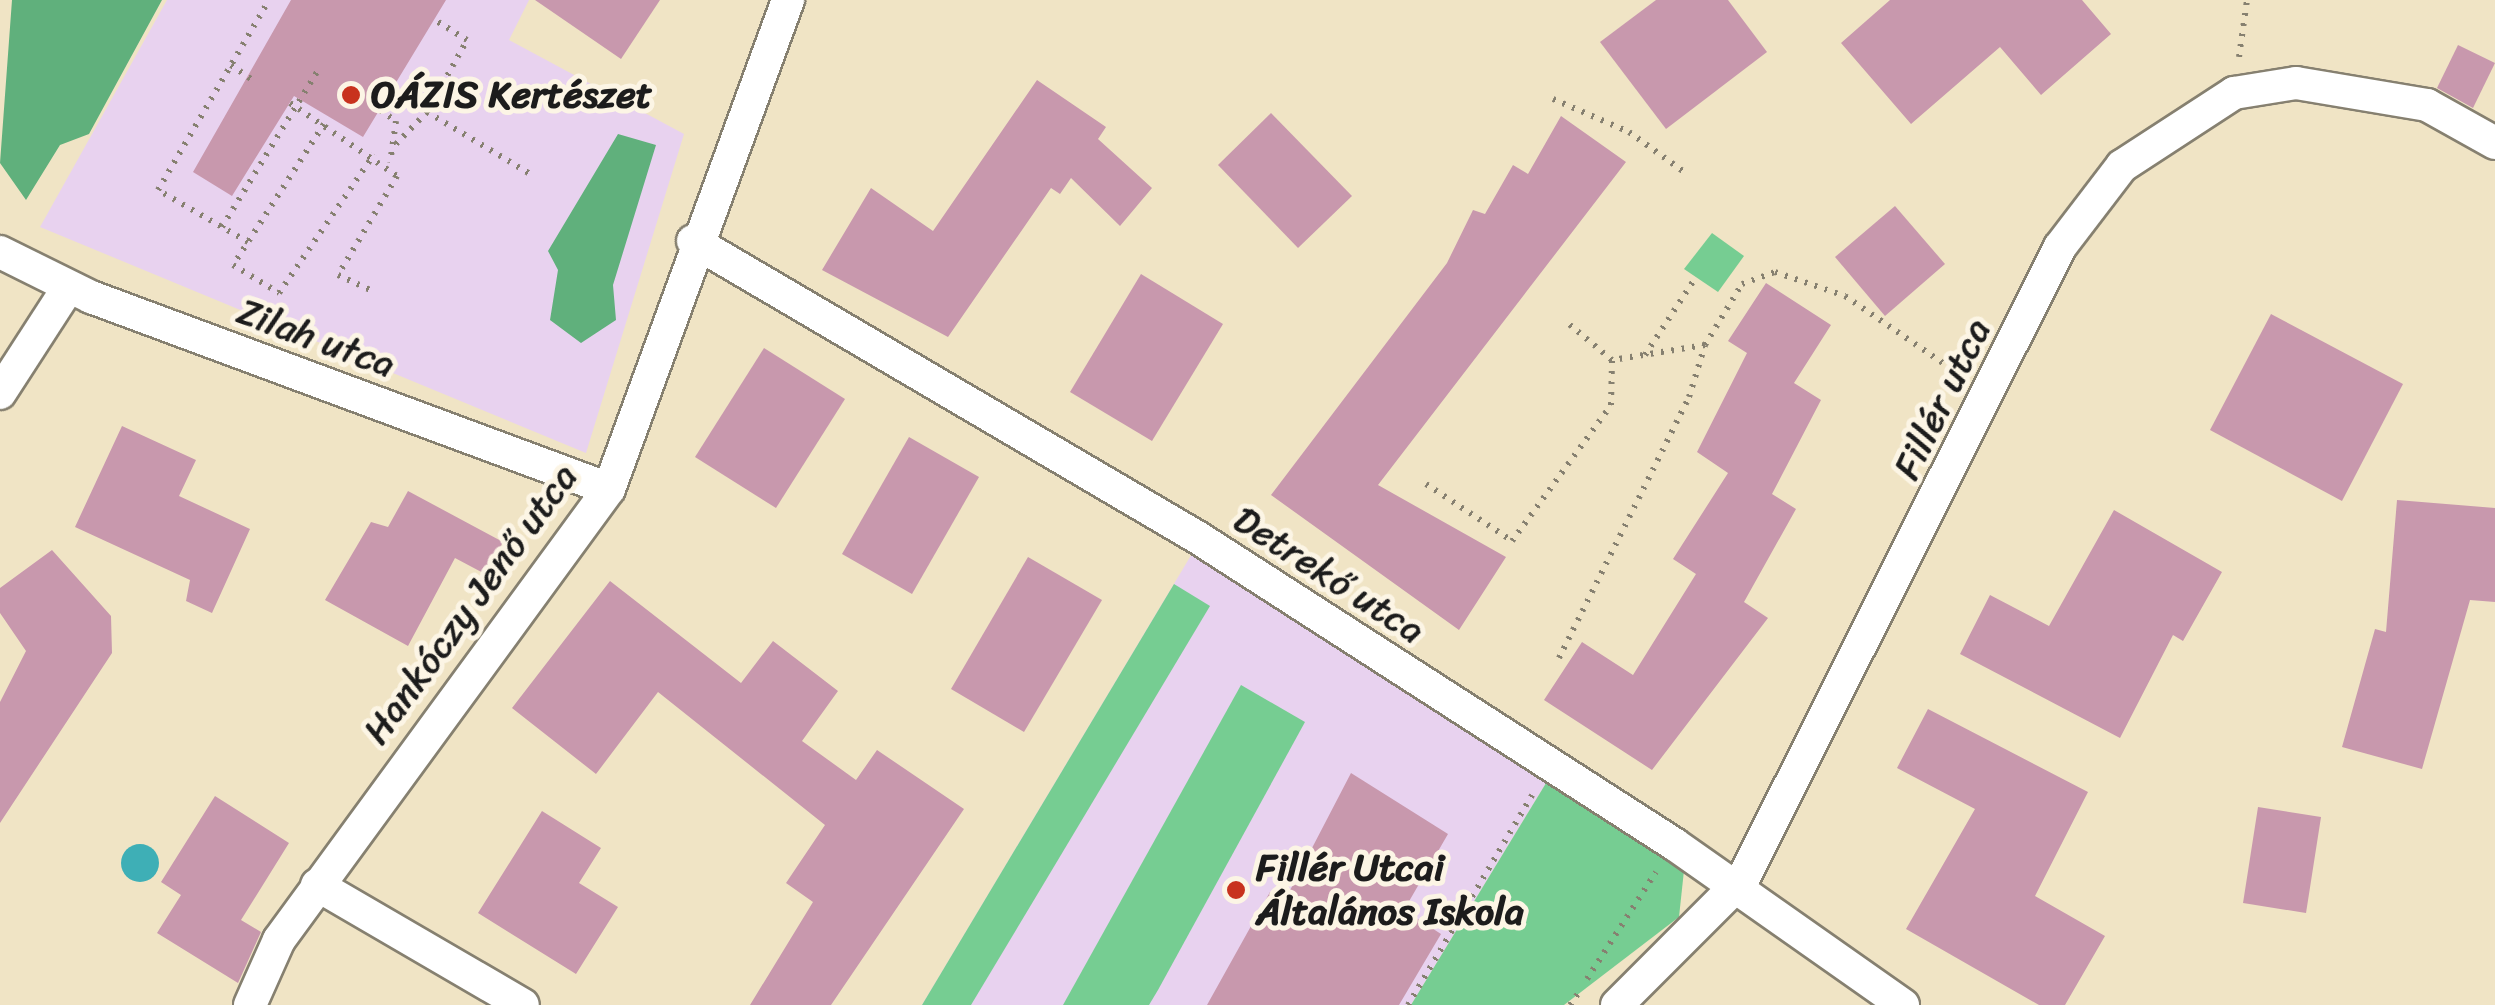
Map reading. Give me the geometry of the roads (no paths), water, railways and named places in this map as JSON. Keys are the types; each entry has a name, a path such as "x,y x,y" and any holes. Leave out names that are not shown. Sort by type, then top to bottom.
{"street":[{"name":"Hankóczy Jenő utca","path":"250,1005 317,886 609,489 694,240 788,0"},
{"name":"Fillér utca","path":"1617,1005 1736,891 2060,247 2122,166 2234,93 2296,82 2426,106 2495,142"},
{"name":"Detrekő utca","path":"694,240 1197,537 1903,1005"},
{"name":"Zilah utca","path":"0,252 68,288 609,489"},
{"path":"0,393 68,288"},
{"path":"317,886 523,1005"}],"water":[{"path":"140,844 153,850 159,863 153,876 140,882 127,876 121,863 127,850"}],"place":[{"name":"OÁZIS Kertészet","path":"351,95"},
{"name":"Fillér Utcai Általános Iskola","path":"1236,890"}]}
